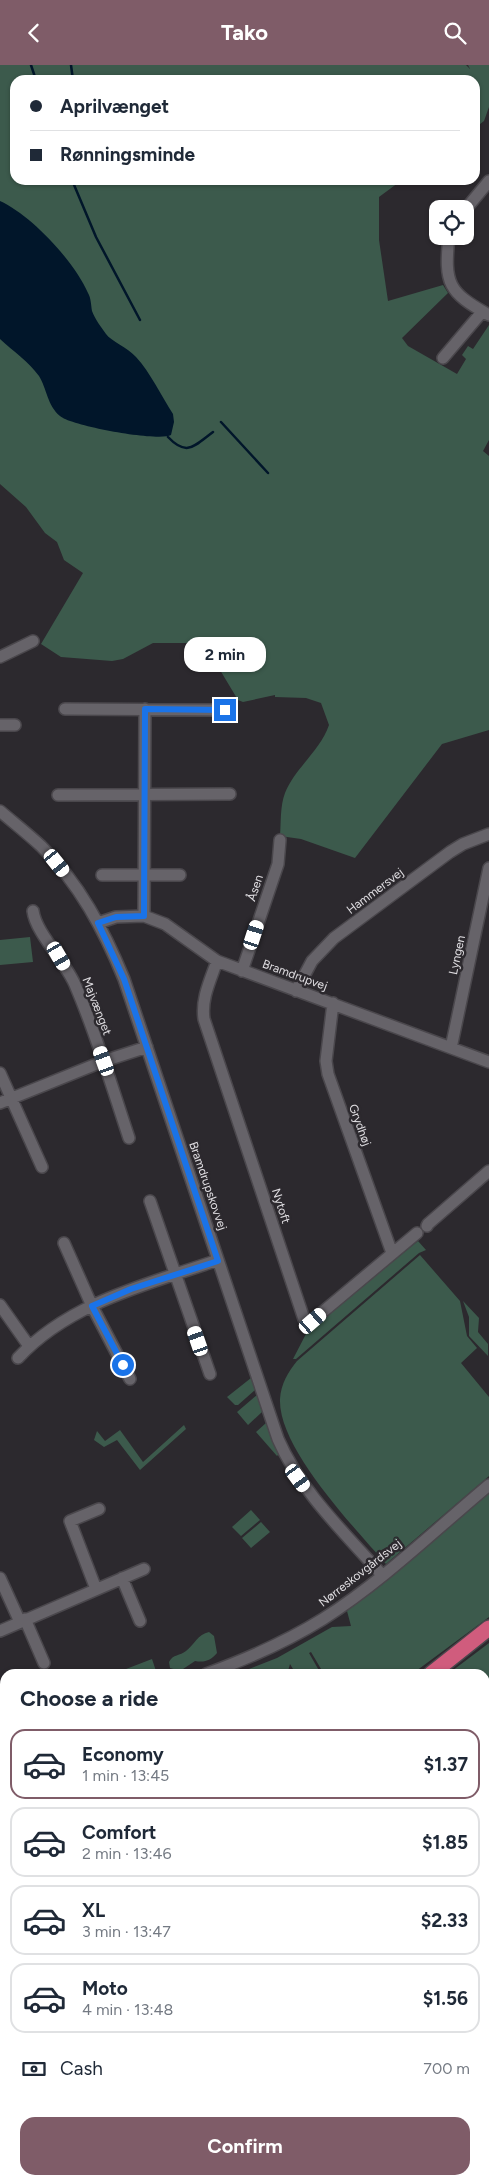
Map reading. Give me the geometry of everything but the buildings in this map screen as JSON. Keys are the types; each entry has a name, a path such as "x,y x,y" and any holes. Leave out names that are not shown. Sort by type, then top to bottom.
{"highway":[{"path":"437,1669 489,1628"}],"street":[{"path":"473,200 489,181"},
{"path":"443,358 486,312 460,297 450,283 447,272 448,245"},
{"path":"0,657 33,641"},
{"path":"65,709 225,710"},
{"path":"144,916 145,709"},
{"path":"0,725 15,725"},
{"path":"58,795 230,794"},
{"name":"Bramdrupskovvej","path":"0,811 36,841 57,863 89,906 98,923 124,979 272,1423 286,1456 306,1488 382,1575"},
{"name":"Hammersvej","path":"296,991 312,961 334,939 450,852 463,844 489,834"},
{"name":"Åsen","path":"242,971 278,864 280,840"},
{"name":"Lyngen","path":"451,1048 489,868"},
{"path":"102,875 180,875"},
{"name":"Majvænget","path":"33,911 34,921 59,956 76,985 104,1061 129,1138"},
{"name":"Bramdrupvej","path":"98,923 116,917 144,916 165,924 217,961 489,1062"},
{"name":"Nytoft","path":"217,961 204,999 204,1019 304,1319 308,1323 313,1321 417,1233"},
{"name":"Grydhøj","path":"332,1003 326,1061 328,1074 392,1253"},
{"path":"0,1103 104,1061 147,1047"},
{"path":"0,1073 42,1167"},
{"path":"427,1227 428,1224 489,1171"},
{"path":"150,1201 210,1374"},
{"path":"64,1243 92,1306 130,1379"},
{"path":"18,1358 29,1346 92,1306 131,1289 218,1261"},
{"path":"0,1305 29,1346"},
{"name":"Nørreskovgårdsvej","path":"218,1669 278,1645 336,1611 489,1485"},
{"path":"96,1589 70,1521 99,1509"},
{"path":"0,1631 144,1569"},
{"path":"0,1578 44,1663"},
{"path":"122,1579 140,1621"}],"green space":[{"path":"0,65 466,65 470,69 468,65 489,65 489,107 484,121 480,124 480,75 10,75 10,185 395,185 379,197 379,240 388,301 443,285 448,293 402,338 408,346 457,374 466,359 462,355 468,346 473,349 489,325 489,440 483,451 489,456 489,730 442,744 355,858 301,839 280,836 281,809 285,793 295,775 320,743 329,725 321,703 306,698 275,697 275,695 243,702 238,700 214,660 201,646 193,643 153,643 123,659 112,661 61,657 41,644 83,573 64,560 57,542 45,533 26,507 0,484"},
{"path":"30,937 33,962 0,965 0,940"},
{"path":"418,1241 426,1250 419,1253 296,1359 293,1359 307,1332"},
{"path":"420,1255 460,1301 467,1336 477,1348 461,1363 489,1397 489,1476 386,1564 320,1486 304,1463 291,1440 283,1419 280,1399 286,1379 297,1361"},
{"path":"463,1301 479,1318 478,1332 488,1344 488,1356 469,1336 469,1317"},
{"path":"251,1378 255,1390 238,1405 235,1405 227,1397"},
{"path":"257,1395 262,1412 248,1425 237,1412"},
{"path":"266,1423 279,1454 277,1456 256,1432"},
{"path":"184,1425 186,1429 140,1470 117,1440 104,1447 94,1440 97,1431 105,1441 120,1430 143,1462"},
{"path":"489,1491 489,1617 419,1669 321,1669 311,1652 309,1653 318,1669 293,1669 290,1664 289,1669 249,1669 277,1658 332,1627 351,1626 347,1611"},
{"path":"251,1510 260,1520 241,1536 232,1527"},
{"path":"261,1522 270,1532 251,1548 242,1538"},
{"path":"209,1632 214,1636 217,1653 215,1655 205,1661 195,1661 183,1669 170,1668 169,1662 172,1658 184,1653 205,1633"},
{"path":"489,1643 489,1669 455,1669"},
{"path":"152,1659 155,1669 126,1669"}],"water":[{"path":"0,201 38,228 73,267 89,295 92,311 100,326 108,337 133,354 141,363 173,414 174,422 171,435 163,437 134,435 67,420 60,416 52,407 42,381 35,371 0,339"}],"waterway":[{"path":"31,65 34,75"},
{"path":"71,65 72,75"},
{"path":"74,185 96,237 140,320"},
{"path":"221,422 268,473"},
{"path":"168,437 180,447 186,448 195,445 213,432"}],"route":[{"path":"123,1365 92,1306 131,1289 218,1261 124,979 98,923 129,915 144,916 145,709 225,710"}]}
